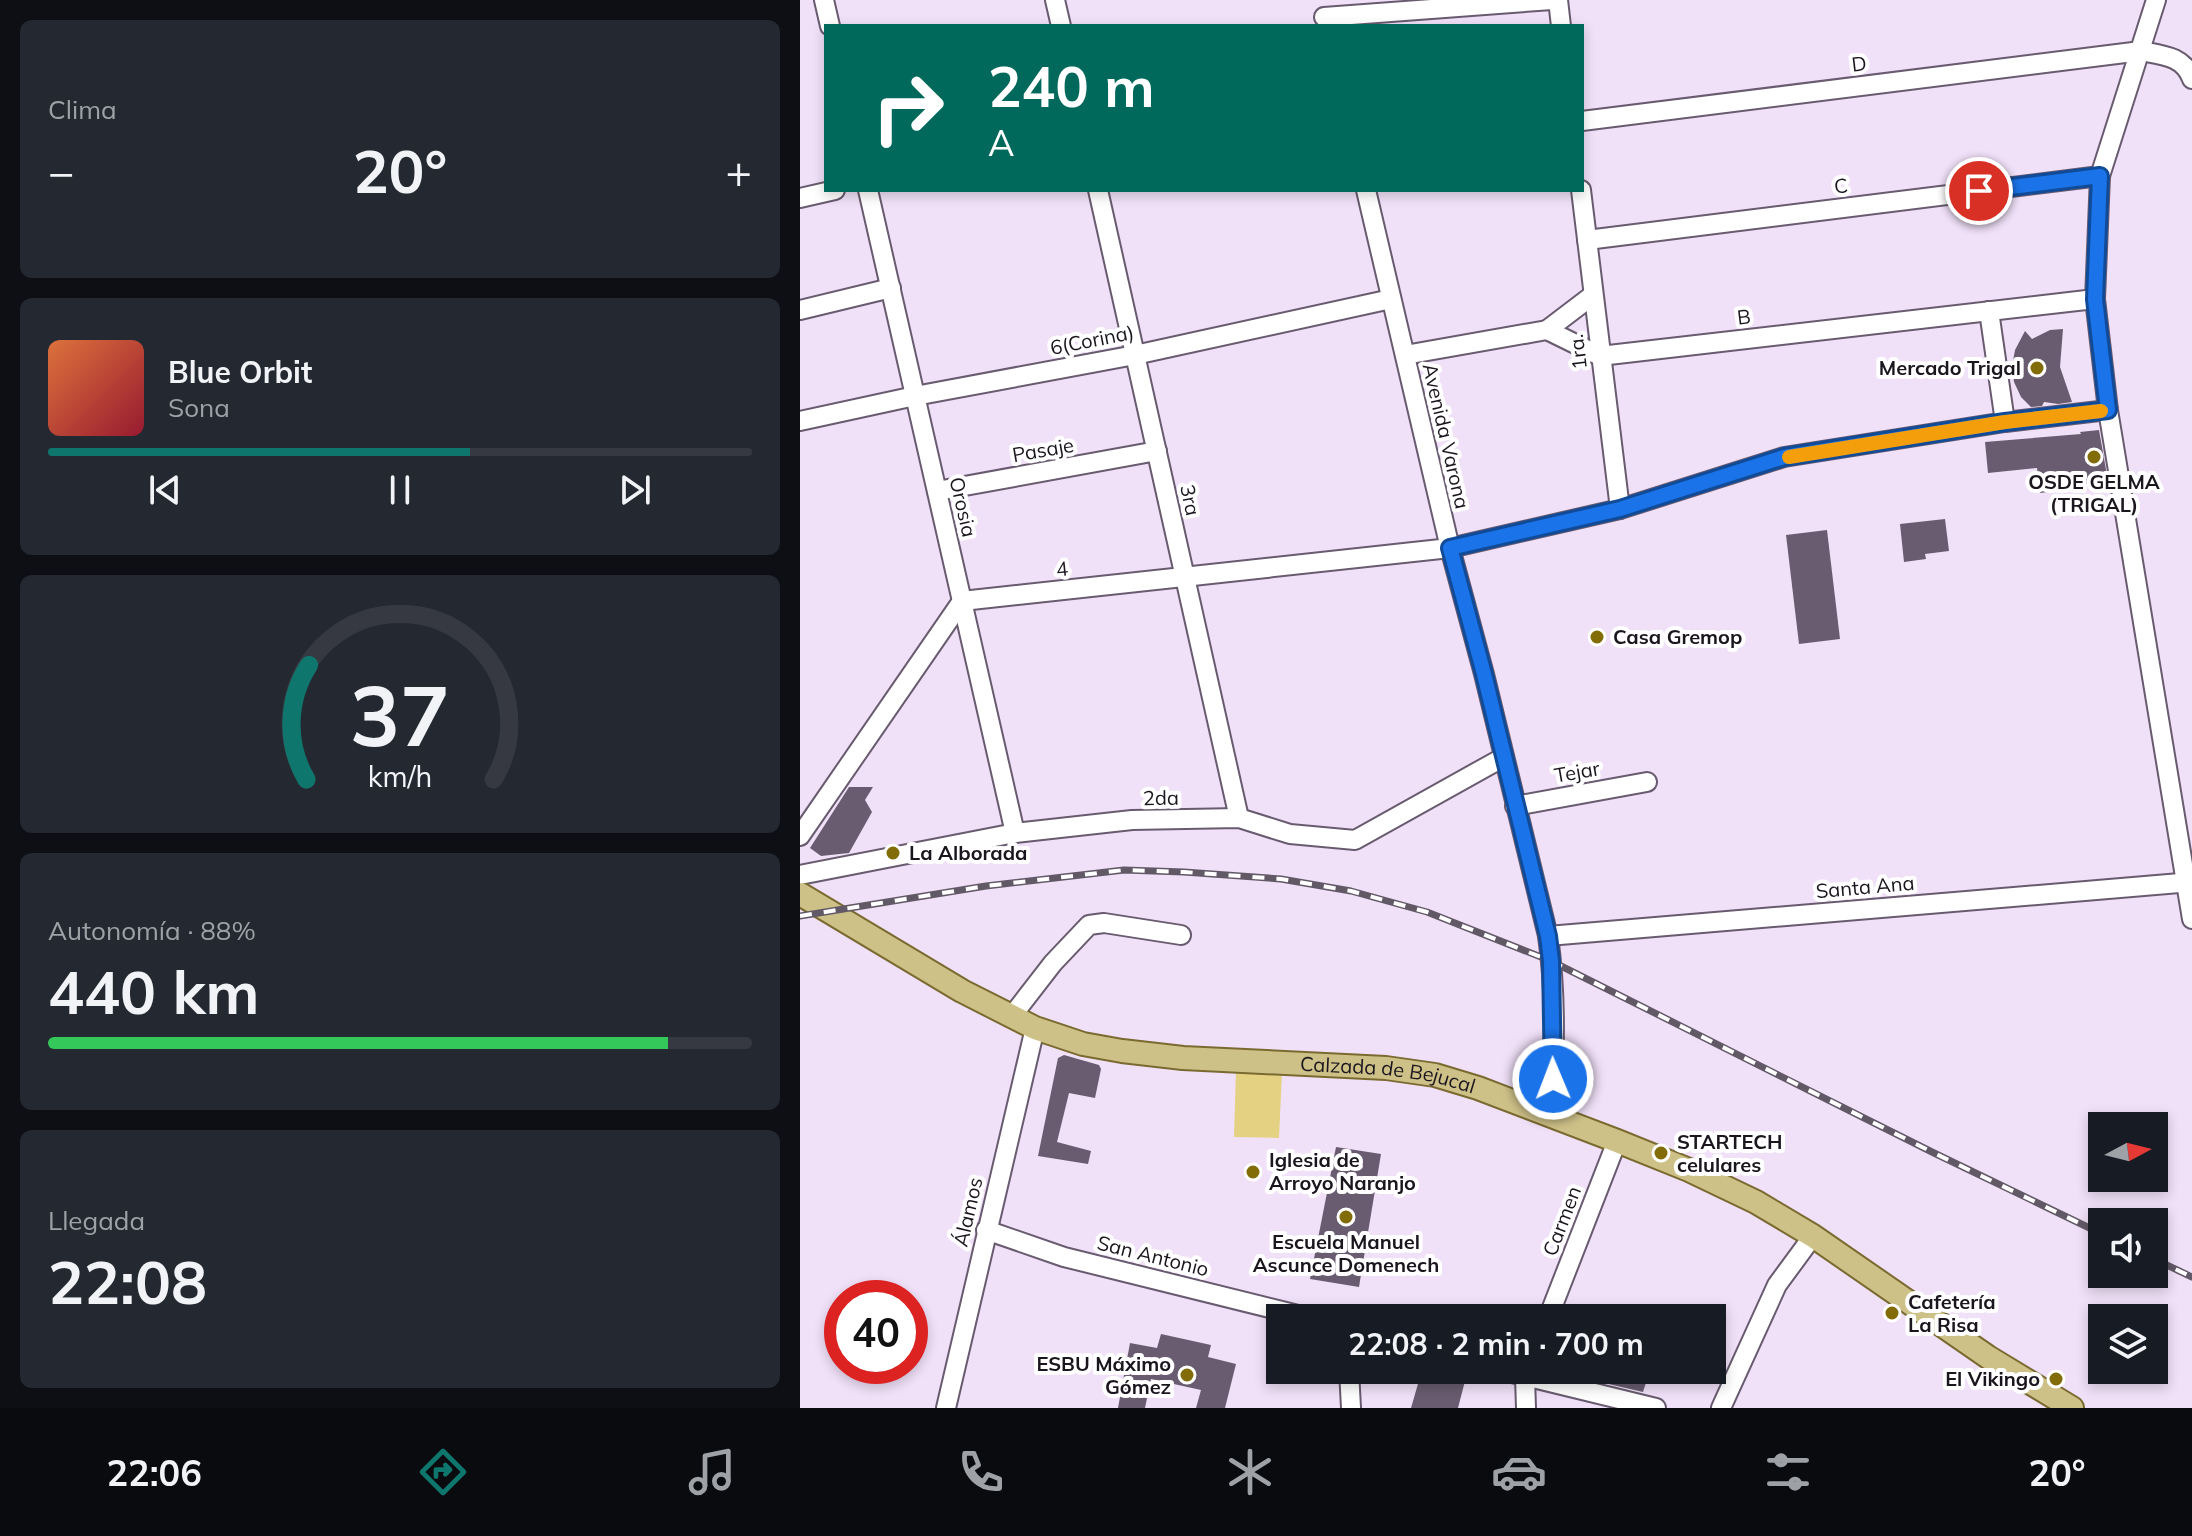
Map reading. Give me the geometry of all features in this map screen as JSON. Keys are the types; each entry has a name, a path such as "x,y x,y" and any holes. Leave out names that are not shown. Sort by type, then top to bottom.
{"main road":[{"name":"Calzada de Bejucal","path":"800,894 962,991 1035,1028 1083,1044 1183,1058 1386,1068 1435,1075 1478,1088 1689,1170 1756,1202 1813,1236 1988,1357 2072,1408"}],"street":[{"path":"824,0 830,24"},
{"path":"1055,0 1061,24"},
{"path":"1324,14 1555,0 1561,24"},
{"path":"2156,0 2100,176 2095,299 2108,410 2189,882 2192,919"},
{"path":"2141,51 2170,56 2183,63 2192,79"},
{"name":"D","path":"1584,121 2141,51"},
{"name":"C","path":"1587,240 2100,176"},
{"path":"800,198 826,192"},
{"name":"Orosia","path":"868,192 1015,833"},
{"name":"3ra","path":"1098,192 1239,818"},
{"name":"Avenida Varona","path":"1366,192 1450,548 1548,936 1553,1079 1550,1115"},
{"name":"1ra.","path":"1581,192 1620,509"},
{"path":"800,310 891,288"},
{"path":"1405,355 1547,330 1593,295"},
{"name":"6(Corina)","path":"800,421 1135,355 1391,299"},
{"name":"B","path":"1600,356 2095,299"},
{"path":"1989,311 2005,422"},
{"path":"1547,330 1600,356"},
{"name":"4","path":"962,601 1450,548 1620,509 1784,457 2005,422 2108,410"},
{"name":"Pasaje","path":"937,491 1157,451"},
{"path":"800,836 962,601"},
{"name":"2da","path":"800,875 1015,833 1132,820 1239,818 1290,834 1355,840 1504,757"},
{"name":"Tejar","path":"1515,806 1647,782"},
{"name":"Santa Ana","path":"1548,936 2189,882"},
{"path":"1012,1016 1053,963 1089,925 1104,923 1181,935"},
{"name":"Álamos","path":"946,1408 1035,1028"},
{"name":"Carmen","path":"1553,1304 1617,1141"},
{"name":"San Antonio","path":"986,1230 1064,1257 1266,1307"},
{"path":"1721,1408 1777,1285 1813,1236"},
{"path":"1350,1384 1351,1408"},
{"path":"1526,1384 1526,1408"},
{"path":"1567,1384 1656,1408"}],"shaded area":[{"path":"1236,1070 1282,1072 1279,1138 1234,1137"}],"building":[{"name":"Mercado Trigal","path":"2063,329 2060,367 2072,402 2044,402 2042,406 2031,407 2021,397 2014,382 2012,366 2015,350 2025,331 2032,339 2050,330"},
{"path":"2099,430 2108,481 2040,493 2037,468 1988,473 1985,442"},
{"path":"1945,519 1949,551 1925,554 1926,559 1904,562 1900,524"},
{"path":"1827,530 1840,639 1799,644 1786,535"},
{"path":"849,787 873,787 865,800 872,812 849,853 821,856 810,848"},
{"path":"1064,1055 1099,1065 1101,1069 1095,1098 1069,1093 1057,1142 1091,1151 1088,1164 1038,1156 1058,1058"},
{"name":"Escuela Manuel Ascunce Domenech","path":"1336,1147 1381,1154 1359,1287 1310,1279"},
{"path":"1161,1334 1211,1345 1208,1357 1236,1364 1225,1408 1196,1408 1201,1390 1151,1379 1145,1408 1118,1408 1130,1343 1157,1348"},
{"path":"1418,1384 1464,1384 1458,1408 1411,1408"},
{"path":"1609,1384 1646,1384 1643,1392"}],"railway":[{"path":"800,916 986,886 1124,870 1281,879 1351,891 1427,912 1551,961 2088,1227"},
{"path":"2168,1266 2192,1277"}],"slow traffic":[{"path":"1789,457 2005,422 2101,411"}],"place":[{"name":"Mercado Trigal","path":"2037,368"},
{"name":"OSDE GELMA (TRIGAL)","path":"2094,457"},
{"name":"Casa Gremop","path":"1597,637"},
{"name":"La Alborada","path":"893,853"},
{"name":"STARTECH celulares","path":"1661,1153"},
{"name":"Iglesia de Arroyo Naranjo","path":"1253,1172"},
{"name":"Escuela Manuel Ascunce Domenech","path":"1346,1217"},
{"name":"Cafetería La Risa","path":"1892,1313"},
{"name":"ESBU Máximo Gómez","path":"1187,1375"},
{"name":"El Vikingo","path":"2056,1379"}],"route":[{"path":"1553,1079 1548,936 1450,548 1620,509 1784,457 2005,422 2108,410 2095,299 2100,176 1979,191"}]}
